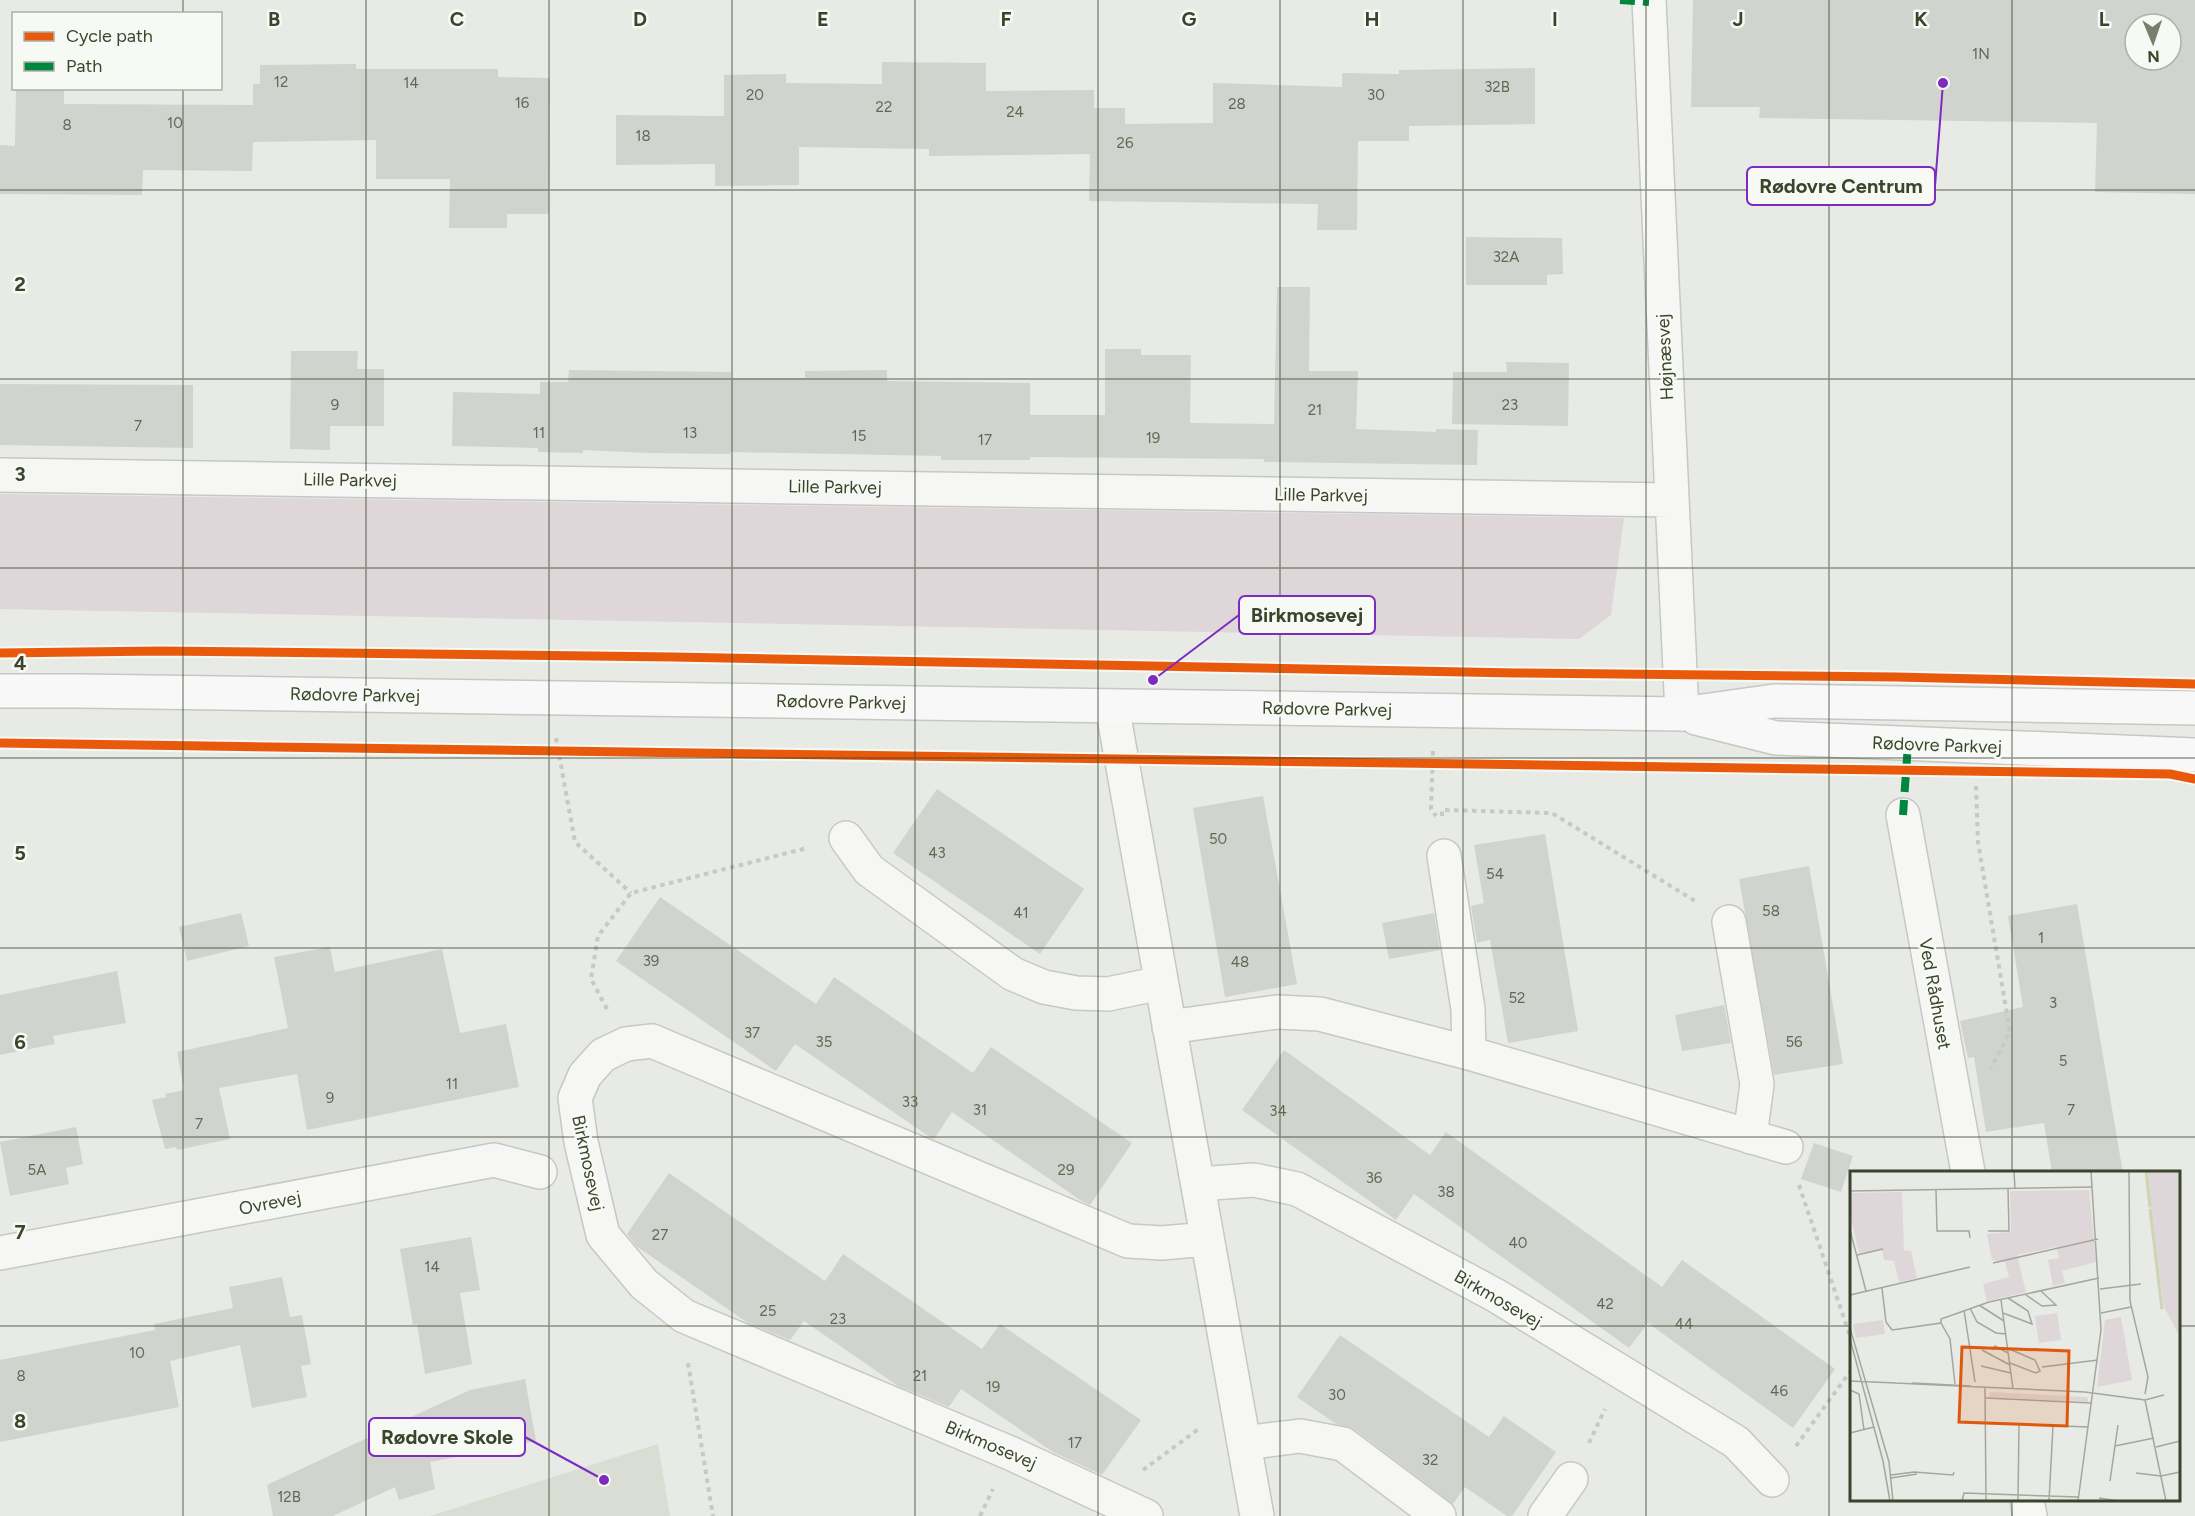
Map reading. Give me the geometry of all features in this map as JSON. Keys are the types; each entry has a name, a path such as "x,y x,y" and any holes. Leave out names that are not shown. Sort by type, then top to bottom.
{"street":[{"name":"Højnæsvej","path":"1649,0 1682,714"},
{"name":"Lille Parkvej","path":"0,475 1671,500"},
{"name":"Rødovre Parkvej","path":"0,691 1682,714 1774,701 2195,708"},
{"path":"1112,706 1257,1516"},
{"name":"Rødovre Parkvej","path":"1682,714 1776,738 2195,755"},
{"name":"Ved Rådhuset","path":"1903,815 1968,1171"},
{"path":"846,838 869,870 1013,974 1044,987 1076,993 1108,994 1161,983"},
{"path":"1444,856 1468,1010 1469,1053"},
{"path":"1729,922 1756,1084 1750,1137"},
{"path":"1169,1027 1277,1012 1320,1014 1469,1053 1786,1148"},
{"name":"Birkmosevej","path":"1146,1516 1010,1453 684,1316 644,1284 603,1234 581,1142 575,1098 585,1075 603,1055 626,1044 652,1041 1128,1241 1162,1243 1207,1239"},
{"name":"Ovrevej","path":"0,1253 494,1160 540,1172"},
{"name":"Birkmosevej","path":"1198,1184 1254,1180 1297,1189 1495,1295 1736,1442 1772,1480"},
{"path":"1244,1443 1300,1436 1343,1444 1439,1516"},
{"path":"1545,1516 1571,1479"},
{"path":"2027,1501 2030,1516"}],"path":[{"path":"549,698 575,842 631,893"},
{"path":"1431,809 1435,711"},
{"path":"1953,1090 1985,1081 2010,1032 1978,842 1974,746"},
{"path":"546,751 570,751"},
{"path":"1420,762 1444,762"},
{"path":"1444,856 1442,810 1552,813 1729,922"},
{"path":"626,1044 591,979 598,936 631,893 846,838"},
{"path":"1786,1148 1850,1339"},
{"path":"684,1316 690,1377 713,1516"},
{"path":"1772,1480 1850,1370"},
{"path":"1571,1479 1623,1373"},
{"path":"1106,1497 1237,1401"}],"shaded area":[{"path":"0,494 1624,518 1611,615 1579,639 0,609"},
{"path":"658,1444 670,1516 430,1516"}],"building":[{"path":"1693,0 2195,0 2195,194 2095,192 2097,123 1759,118 1760,107 1691,107"},
{"path":"882,62 986,63 986,91 1094,90 1094,108 1125,108 1125,124 1213,123 1213,83 1342,87 1342,73 1399,74 1399,70 1535,68 1535,124 1409,126 1409,141 1358,141 1357,230 1317,230 1318,204 1089,201 1090,154 929,156 929,149 799,147 799,185 715,186 715,164 616,165 616,115 724,116 724,75 786,74 786,83 882,84"},
{"path":"356,64 356,69 498,69 498,77 550,78 549,214 507,214 507,228 449,228 450,179 376,179 376,140 253,142 252,171 143,170 142,195 0,194 0,145 15,146 16,90 64,90 64,104 253,105 253,84 260,84 260,65"},
{"path":"1466,237 1562,238 1563,274 1547,275 1547,285 1466,285"},
{"path":"1277,287 1310,287 1309,371 1358,371 1356,429 1436,432 1436,429 1478,430 1477,465 1264,462 1264,459 1030,457 1030,460 941,460 941,456 730,452 730,454 648,453 583,450 583,453 538,452 538,448 452,446 453,392 540,394 540,382 568,382 569,370 731,372 731,378 805,378 805,371 887,370 887,381 1030,383 1030,415 1105,415 1105,349 1141,349 1141,355 1191,355 1190,423 1274,424"},
{"path":"291,351 358,351 357,369 384,369 384,426 330,426 330,450 290,449"},
{"path":"1506,362 1569,363 1568,426 1452,424 1453,372 1507,372"},
{"path":"0,384 193,385 193,448 0,445"},
{"path":"937,789 1084,889 1040,954 893,853"},
{"path":"1263,796 1297,984 1225,997 1193,808"},
{"path":"1545,834 1578,1031 1508,1043 1490,940 1477,943 1471,906 1484,903 1474,845"},
{"path":"1809,866 1843,1064 1774,1075 1739,879"},
{"path":"660,897 816,1004 834,977 973,1073 991,1047 1132,1143 1090,1205 952,1112 934,1139 931,1138 795,1044 776,1071 616,961"},
{"path":"2077,904 2123,1171 2052,1171 2044,1123 1986,1132 1974,1057 1968,1058 1960,1021 2023,1007 2008,916"},
{"path":"241,913 249,946 187,961 179,927"},
{"path":"1434,913 1440,950 1389,959 1382,923"},
{"path":"330,947 335,972 442,949 460,1033 506,1024 519,1087 307,1130 297,1074 219,1088 230,1139 177,1150 176,1147 165,1149 152,1100 166,1097 165,1094 184,1090 177,1052 288,1028 274,957"},
{"path":"117,971 126,1023 53,1036 55,1044 0,1055 0,995"},
{"path":"1724,1005 1731,1043 1682,1051 1675,1015"},
{"path":"1284,1050 1430,1155 1446,1132 1662,1287 1682,1260 1835,1369 1793,1428 1648,1323 1629,1348 1414,1194 1396,1220 1242,1110"},
{"path":"76,1127 83,1164 66,1168 69,1184 10,1196 0,1142"},
{"path":"1814,1143 1853,1156 1841,1192 1801,1179"},
{"path":"669,1173 825,1281 843,1254 982,1349 1000,1324 1141,1420 1102,1475 1053,1452 961,1389 949,1407 898,1386 804,1321 790,1340 748,1323 636,1246 627,1234"},
{"path":"471,1237 480,1290 460,1293 472,1364 425,1374 417,1324 413,1325 400,1249"},
{"path":"282,1277 290,1317 302,1315 311,1364 301,1366 307,1397 252,1408 240,1345 170,1361 179,1407 0,1442 0,1360 155,1330 154,1324 233,1308 229,1287"},
{"path":"1340,1335 1489,1437 1504,1416 1556,1452 1512,1516 1507,1516 1465,1487 1453,1504 1354,1429 1336,1424 1297,1397"},
{"path":"525,1379 536,1441 430,1462 435,1489 399,1500 395,1487 333,1516 273,1516 267,1485 365,1439 397,1432 396,1424 470,1390"}],"marked path":[{"path":"1620,0 1649,2"},
{"path":"1903,815 1908,744"}],"cycle path":[{"path":"0,653 160,651 673,657 2195,684"},
{"path":"0,743 2170,774 2195,779"}],"place":[{"name":"Rødovre Centrum","path":"1943,83"},
{"name":"Birkmosevej","path":"1153,680"},
{"name":"Rødovre Skole","path":"604,1480"}]}
